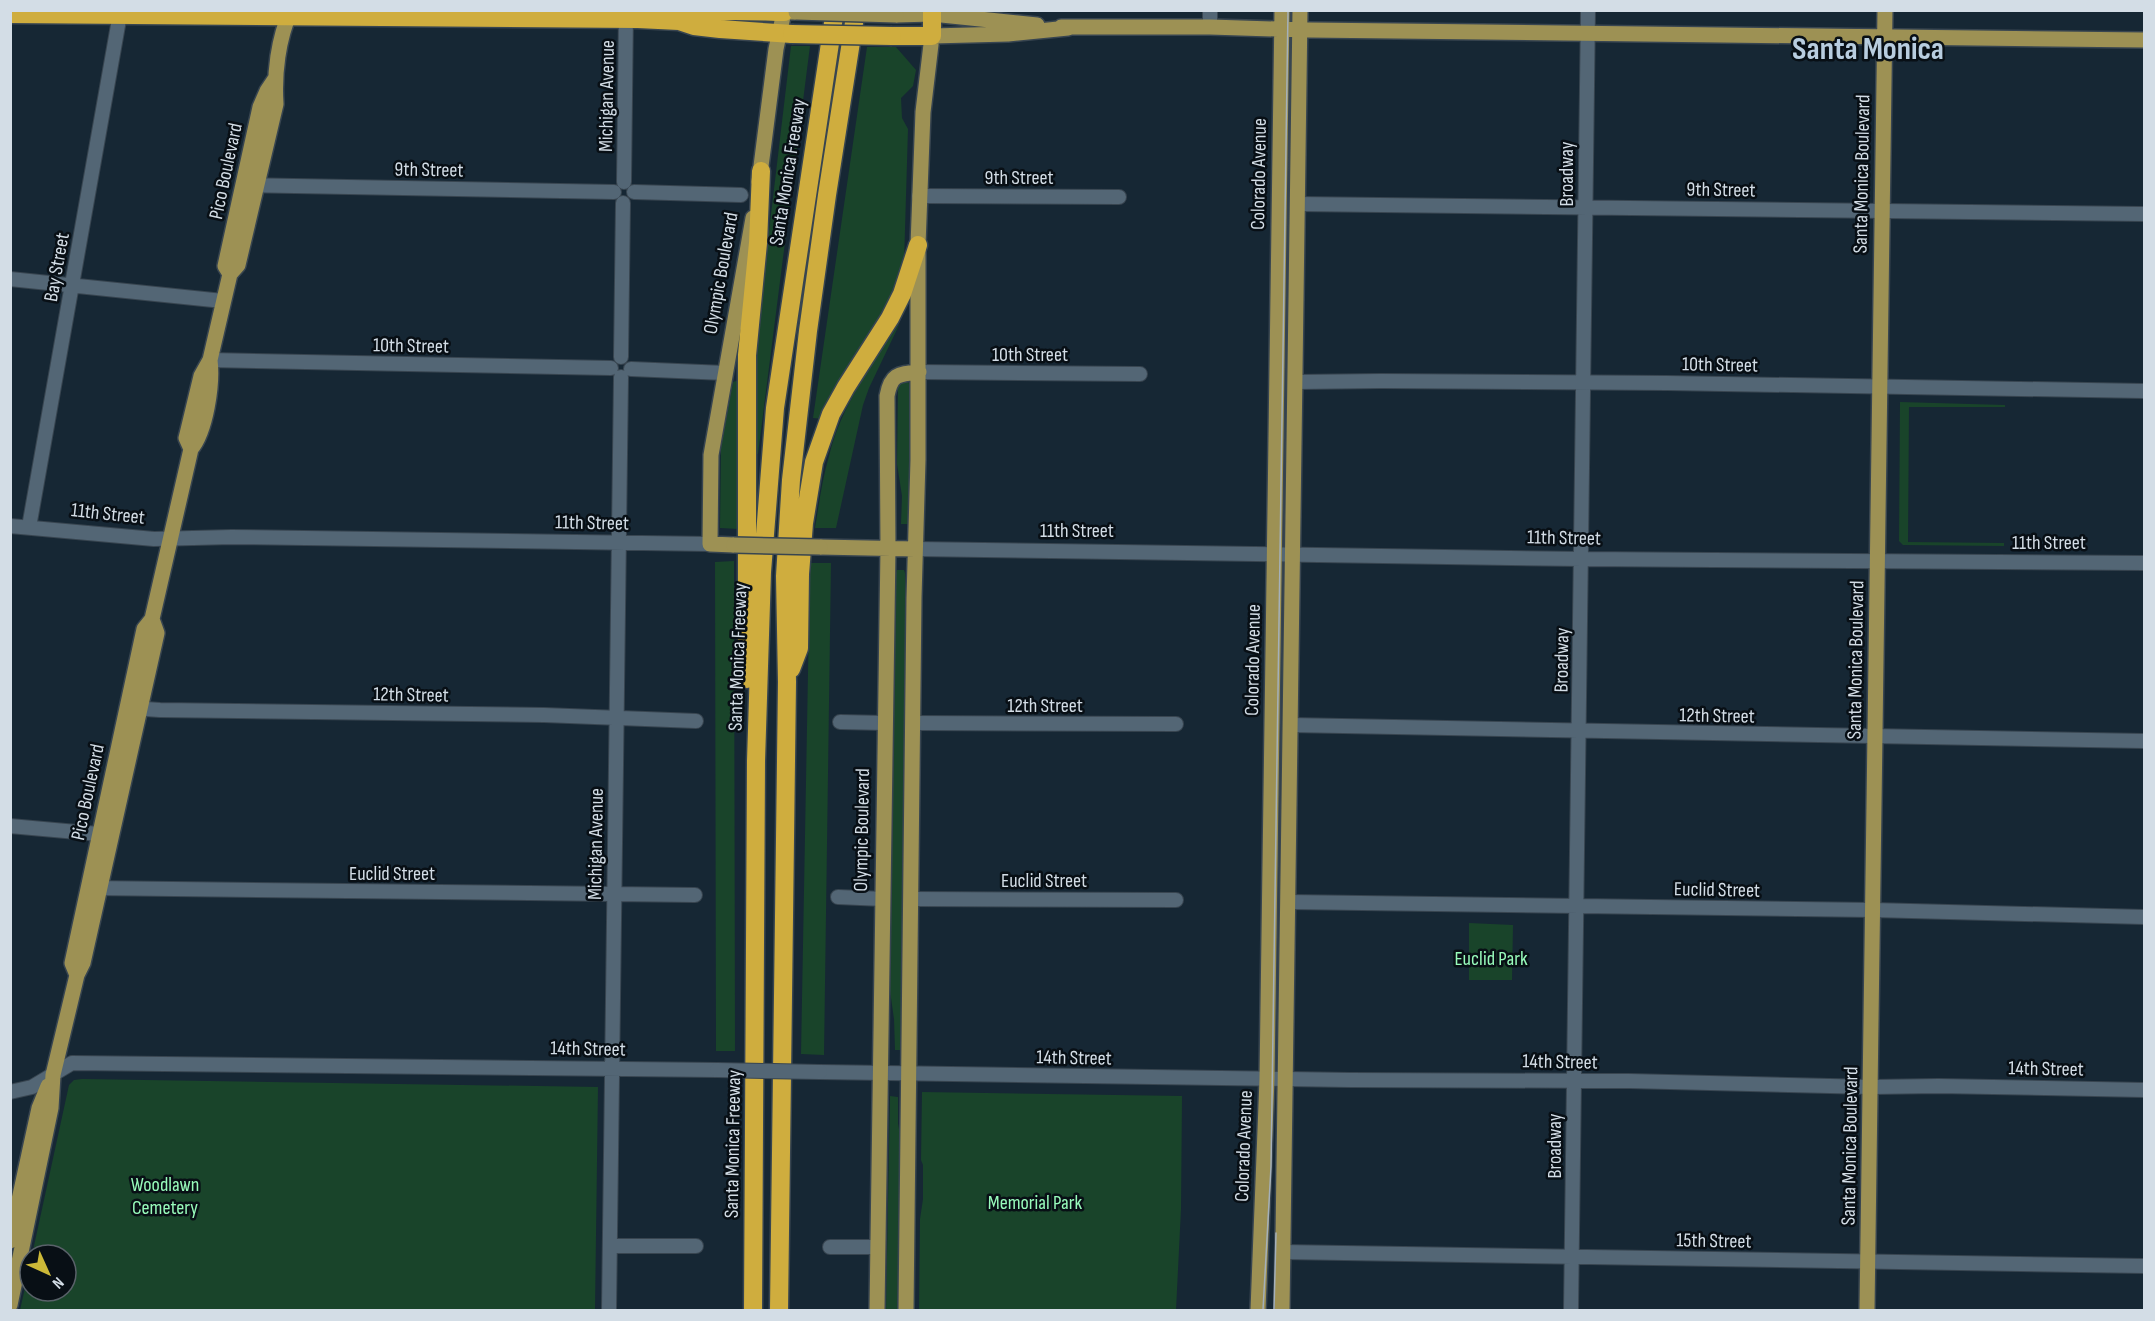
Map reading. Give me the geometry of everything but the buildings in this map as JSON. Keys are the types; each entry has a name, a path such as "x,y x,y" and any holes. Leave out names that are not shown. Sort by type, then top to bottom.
{"highway":[{"path":"810,170 823,10"},
{"name":"Santa Monica Freeway","path":"753,1311 756,761 762,572 775,408 835,10"},
{"path":"779,1311 787,682 785,576 791,480 809,320 856,10"},
{"path":"10,14 289,12 626,15 678,21 703,27 786,34 932,36 932,12"},
{"path":"678,21 684,17 708,13 788,12"},
{"path":"756,761 747,708 746,462 747,355 758,243 761,171"},
{"path":"787,682 799,648 801,564 807,501 814,462 831,414 890,318 902,294 918,245"}],"main road":[{"name":"Colorado Avenue","path":"1258,1311 1267,1079 1282,10"},
{"name":"Colorado Avenue","path":"1282,1311 1300,10"},
{"name":"Santa Monica Boulevard","path":"1868,1311 1885,10"},
{"name":"Pico Boulevard","path":"10,1305 39,1108 53,1075 77,975 84,963 94,888 133,708 157,633 152,619 191,449 199,440 212,377 210,360 230,274 225,266 250,185 260,107 275,80 289,12"},
{"path":"788,12 896,15 932,12 1068,28"},
{"name":"Olympic Boulevard","path":"710,544 711,455 788,12"},
{"path":"906,1311 907,1074 919,372 918,245 923,112 932,36 1008,34 1068,28 1210,27 2145,40"},
{"name":"Olympic Boulevard","path":"877,1311 888,548 887,396 891,381 896,376 919,372"},
{"name":"11th Street","path":"710,544 915,549"},
{"name":"Pico Boulevard","path":"10,1241 22,1220"}],"street":[{"path":"1210,10 1210,27"},
{"name":"Broadway","path":"1571,1311 1588,10"},
{"name":"Bay Street","path":"29,527 72,285 132,13"},
{"name":"Michigan Avenue","path":"626,15 629,187"},
{"name":"9th Street","path":"250,185 618,198"},
{"path":"621,371 613,361 621,357 616,186 741,195"},
{"name":"9th Street","path":"919,196 1119,197"},
{"name":"9th Street","path":"1297,204 2145,214"},
{"path":"10,279 223,301"},
{"name":"10th Street","path":"210,360 725,373"},
{"name":"Michigan Avenue","path":"609,1311 621,371"},
{"name":"10th Street","path":"919,372 1140,374"},
{"name":"10th Street","path":"1295,382 1879,386 2145,391"},
{"name":"11th Street","path":"11,528 29,527 172,539 232,537 710,544"},
{"name":"11th Street","path":"915,549 1582,559 2145,563"},
{"name":"12th Street","path":"133,708 696,721"},
{"path":"840,722 885,723"},
{"name":"12th Street","path":"913,723 1176,724"},
{"name":"12th Street","path":"1290,725 2145,741"},
{"path":"10,826 106,835"},
{"name":"Euclid Street","path":"94,888 695,895"},
{"path":"838,897 883,899"},
{"name":"Euclid Street","path":"910,898 1176,900"},
{"name":"Euclid Street","path":"1288,902 1873,910 2145,917"},
{"name":"14th Street","path":"10,1092 32,1087 72,1063 103,1062 1267,1079 1629,1081 2145,1090"},
{"path":"610,1246 696,1246"},
{"path":"830,1247 878,1247"},
{"name":"15th Street","path":"1283,1252 2145,1266"}],"green space":[{"path":"791,46 810,46 758,454 753,453 757,332"},
{"path":"867,47 896,47 916,70 913,86 901,98 902,118 908,129 904,263 901,282 824,419 813,418"},
{"path":"900,323 863,405 836,528 815,528 827,465 841,420 868,370"},
{"path":"739,380 739,529 720,528 721,447 733,382"},
{"path":"902,382 907,382 913,388 909,524 901,524 902,496 897,464 898,386"},
{"path":"1900,402 2005,405 2005,407 1909,407 1908,542 2004,543 2004,546 1903,545 1899,541"},
{"path":"734,561 735,1051 716,1051 715,562"},
{"path":"810,563 831,563 824,1055 801,1054"},
{"path":"897,570 904,570 905,573 909,626 902,1050 895,1050 890,991"},
{"name":"Euclid Park","path":"1469,923 1513,925 1512,980 1469,980"},
{"name":"Woodlawn Cemetery","path":"74,1080 598,1087 595,1310 20,1310 22,1303 78,1303 78,1243 35,1243 69,1085"},
{"name":"Memorial Park","path":"922,1092 1182,1096 1181,1209 1176,1310 919,1310 920,1219 923,1199"},
{"path":"890,1096 898,1097 898,1123 902,1148 900,1310 886,1310"}],"tram line":[{"path":"1263,1310 1271,1167 1288,10"},
{"path":"1274,1310 1276,1233"}],"district":[{"name":"Santa Monica","path":"1868,48"}]}
